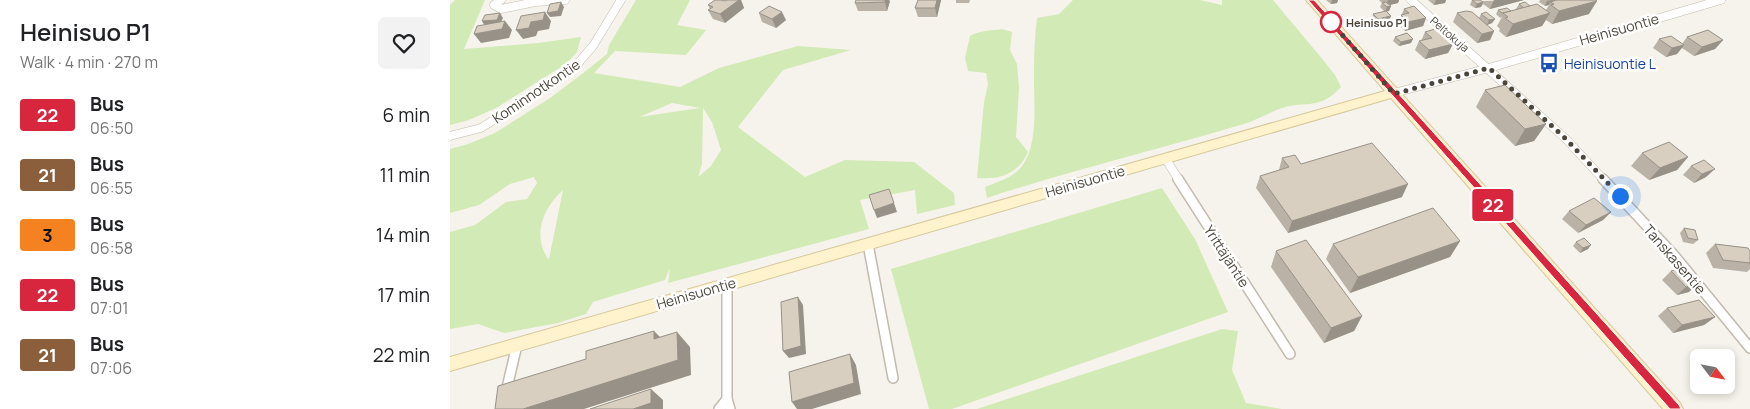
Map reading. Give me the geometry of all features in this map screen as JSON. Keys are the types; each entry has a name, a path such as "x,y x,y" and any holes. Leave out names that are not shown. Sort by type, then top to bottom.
{"street":[{"path":"501,0 494,5 501,9 532,1 564,0"},
{"name":"Kominnotkontie","path":"450,136 481,128 572,70 587,56 621,0"},
{"path":"1311,0 1674,409"},
{"name":"Peltokuja","path":"1411,0 1489,68"},
{"name":"Heinisuontie","path":"450,364 1721,0"},
{"name":"Tanskasentie","path":"1489,68 1566,139 1673,254 1750,348"},
{"name":"Yrittäjäntie","path":"1165,158 1290,354"},
{"path":"868,244 894,378"},
{"path":"719,409 728,404 727,284"},
{"path":"502,409 517,345"}],"green space":[{"path":"455,0 485,0 464,49 538,43 581,37 577,52 566,64 496,108 469,120 450,125 450,5"},
{"path":"636,0 690,0 677,25 706,30 686,55 615,51 594,73 680,87 719,68 798,46 851,50 783,70 738,127 805,177 845,160 914,162 954,193 955,205 917,214 915,190 860,200 869,229 668,283 670,268 665,280 593,302 586,314 558,323 504,333 478,324 450,329 450,232 475,225 506,202 527,199 537,183 534,177 510,184 479,205 450,213 450,149 495,133 550,98 607,54 609,45","holes":["672,103 700,108 639,117","703,108 712,122 721,150 711,166 698,177 702,164","563,190 548,259 543,250 540,231 545,213"]},
{"path":"1073,0 1200,0 1222,5 1222,0 1273,0 1335,75 1341,87 1326,99 1313,104 1282,108 1247,123 987,198 985,187 1015,173 1028,156 1034,119 1034,55 1037,18 1059,14"},
{"path":"1002,29 1012,32 1010,50 1017,64 1019,88 1016,137 1028,152 1019,166 1008,174 994,178 977,178 984,102 988,84 986,73 968,71 965,58 970,36"},
{"path":"1162,188 1195,239 1228,312 952,409 929,409 891,269"},
{"path":"1222,329 1238,331 1232,370 1246,403 1282,409 977,409"}],"building":[{"path":"715,0 739,0 720,14 708,10 713,7 708,5"},
{"path":"856,0 885,0 885,2 855,3"},
{"path":"918,0 937,0 935,8 915,8"},
{"path":"1472,0 1480,0 1483,2 1477,4"},
{"path":"1557,0 1597,1 1559,11 1550,2"},
{"path":"561,2 558,11 547,13 550,4"},
{"path":"1386,2 1391,6 1387,7 1382,3"},
{"path":"1525,2 1530,6 1524,8 1519,4"},
{"path":"1537,4 1550,13 1513,24 1505,18 1508,17 1503,13"},
{"path":"769,6 782,12 772,19 759,13"},
{"path":"1414,6 1426,18 1408,22 1401,15 1409,13 1404,9"},
{"path":"1507,8 1511,11 1502,13 1498,10"},
{"path":"1386,11 1391,16 1378,19 1373,14"},
{"path":"545,12 543,20 531,22 529,28 516,30 521,16"},
{"path":"1472,12 1494,31 1482,34 1457,13"},
{"path":"1486,12 1495,19 1489,20 1481,14"},
{"path":"500,13 497,20 482,21 485,15"},
{"path":"505,21 502,29 474,34 477,26"},
{"path":"1435,29 1450,39 1447,39 1453,44 1429,50 1419,41 1432,38 1425,32"},
{"path":"1708,30 1723,40 1702,47 1687,37"},
{"path":"1407,33 1413,39 1401,42 1395,37"},
{"path":"1671,36 1684,45 1672,48 1659,39"},
{"path":"1505,85 1546,124 1525,129 1485,90"},
{"path":"1669,142 1688,157 1660,168 1642,153"},
{"path":"1372,143 1408,184 1292,221 1260,176 1289,167 1282,158 1295,155 1301,164"},
{"path":"1704,160 1715,169 1702,174 1691,166"},
{"path":"889,189 894,203 874,210 869,195"},
{"path":"1594,198 1611,212 1586,225 1569,211"},
{"path":"1433,208 1460,241 1358,277 1333,244"},
{"path":"1684,228 1695,230 1698,240 1688,238"},
{"path":"1584,238 1591,245 1583,248 1576,242"},
{"path":"1306,240 1362,316 1331,328 1276,251"},
{"path":"1715,244 1748,248 1750,251 1750,263 1723,260"},
{"path":"1683,268 1698,284 1686,287 1671,271"},
{"path":"798,297 801,346 783,351 781,302"},
{"path":"1699,300 1715,317 1682,325 1667,308"},
{"path":"654,331 654,339 677,332 678,360 523,409 495,409 498,386 586,359 586,351"},
{"path":"850,354 854,383 792,402 789,372"},
{"path":"651,389 651,403 633,409 590,409"}],"bus line":[{"name":"22","path":"1311,0 1675,409"}],"place":[{"name":"Heinisuo P1","path":"1331,22"},
{"name":"Heinisuontie L","path":"1549,63"}],"route":[{"path":"1331,22 1394,94 1489,68 1566,139 1620,196"}]}
